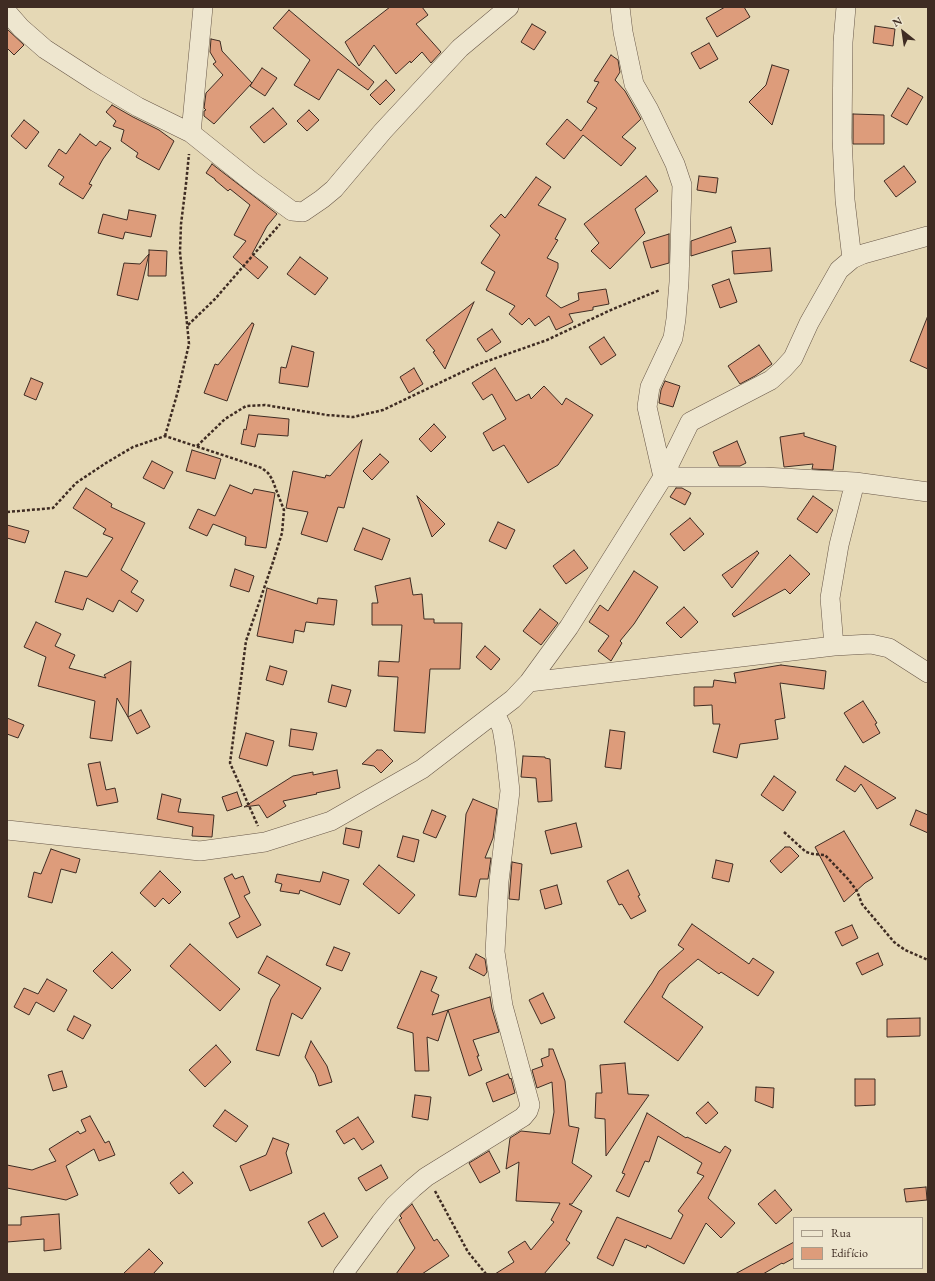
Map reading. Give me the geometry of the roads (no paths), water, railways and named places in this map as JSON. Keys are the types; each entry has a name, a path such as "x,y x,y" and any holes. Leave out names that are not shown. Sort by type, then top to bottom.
{"street":[{"path":"191,133 203,7"},
{"path":"7,12 21,28 45,49 138,107 191,133 251,181 292,211 303,212 334,189 383,131 460,48 509,7"},
{"path":"620,7 623,32 634,84 649,110 672,157 682,185 680,282 673,338 650,387 647,407 663,477"},
{"path":"846,7 843,42 842,138 852,259"},
{"path":"7,830 200,851 265,842 331,821 422,769 495,714 513,699 529,682 569,627 663,477 690,422 764,383 783,369 793,358 809,323 839,270 852,259 863,254 928,236"},
{"path":"663,477 764,477 855,482 928,492"},
{"path":"834,646 830,598 839,545 855,482"},
{"path":"529,682 834,646 871,644 889,648 928,673"},
{"path":"343,1274 394,1206 426,1177 523,1117 528,1111 530,1105 503,1006 495,952 500,882 510,791 502,728 495,714"}]}
